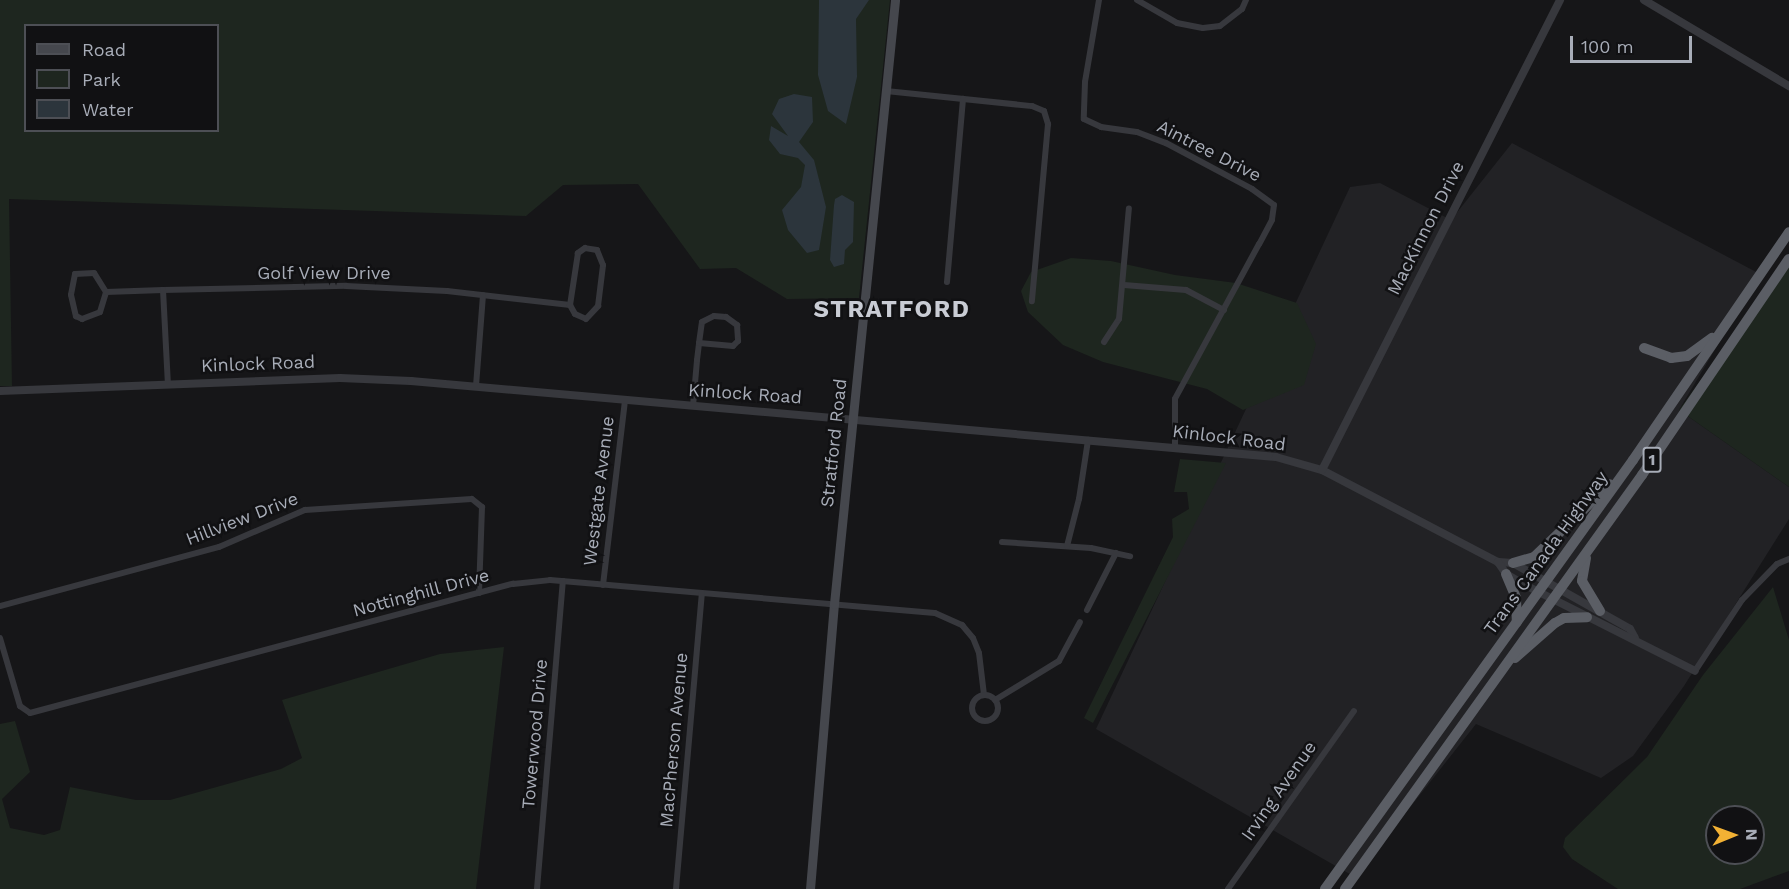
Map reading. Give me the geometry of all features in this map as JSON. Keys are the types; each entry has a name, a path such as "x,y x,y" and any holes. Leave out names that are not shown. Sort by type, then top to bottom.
{"highway":[{"name":"Trans Canada Highway","path":"1325,889 1540,592 1730,321 1789,232"},
{"name":"Trans Canada Highway","path":"1345,889 1591,544 1789,259"},
{"path":"1644,348 1671,358 1687,356 1701,349 1730,321"},
{"path":"1513,563 1534,557 1633,460"},
{"path":"1591,544 1581,570 1582,581 1599,611"},
{"path":"1506,574 1516,597 1517,622"},
{"path":"1502,670 1555,623 1570,617 1587,617"}],"main road":[{"name":"Stratford Road","path":"810,889 834,604 895,0"}],"street":[{"name":"Aintree Drive","path":"1099,0 1082,106 1084,119 1092,124 1137,132 1166,143 1252,189 1274,205 1272,220 1224,310"},
{"path":"1137,0 1177,22 1203,28 1220,26 1242,9 1246,0"},
{"name":"MacKinnon Drive","path":"1322,470 1560,0"},
{"path":"1644,0 1789,86"},
{"path":"886,91 1032,106 1044,111 1047,117 1032,301"},
{"path":"947,282 963,99"},
{"path":"1104,342 1119,319 1124,285 1128,208"},
{"name":"Golf View Drive","path":"106,292 346,286 483,295 570,304 581,318 594,315 603,265 597,250 585,248 578,253 570,304"},
{"path":"94,273 106,292 100,312 82,319 76,315 71,295 75,274 94,273"},
{"path":"1124,285 1186,290 1224,310 1175,399 1175,448"},
{"path":"163,290 168,384"},
{"path":"476,386 483,295"},
{"path":"693,406 699,343 706,318 726,317 737,325 738,341 734,346 699,343"},
{"name":"Kinlock Road","path":"0,391 340,378 476,386 1276,457 1322,470 1498,562 1513,563 1630,629 1635,638 1624,638 1506,574 1498,562"},
{"name":"Westgate Avenue","path":"603,585 625,401"},
{"path":"1067,546 1079,500 1088,440"},
{"name":"Hillview Drive","path":"0,606 219,547 305,510 472,499 482,507 479,593"},
{"path":"1002,542 1067,546 1130,556"},
{"path":"1087,610 1116,553"},
{"path":"1635,638 1695,672 1742,600 1777,564 1789,559"},
{"name":"Nottinghill Drive","path":"0,638 20,706 26,712 479,593 532,581 563,581 935,613 962,625 979,653 984,695 973,706 980,720 995,716 995,700"},
{"name":"Towerwood Drive","path":"537,889 563,581"},
{"name":"MacPherson Avenue","path":"676,889 702,593"},
{"path":"984,695 995,700 1059,661 1080,622"},
{"name":"Irving Avenue","path":"1228,889 1354,711"}],"shaded area":[{"path":"1512,143 1760,274 1679,410 1789,487 1789,519 1684,686 1633,756 1601,778 1476,724 1355,877 1096,729 1350,187 1380,183 1451,220"}],"green space":[{"path":"0,0 890,0 859,298 787,299 736,268 700,269 638,184 563,185 526,216 9,199 12,386 0,386"},
{"path":"1071,258 1111,261 1175,275 1236,283 1297,303 1316,344 1304,385 1243,410 1207,389 1103,362 1063,345 1028,312 1021,291 1031,272"},
{"path":"1789,258 1789,487 1679,410"},
{"path":"1180,459 1226,463 1093,723 1084,718 1173,537 1172,519 1189,509 1187,492 1174,492"},
{"path":"1773,587 1789,640 1789,871 1740,889 1618,889 1572,859 1563,847 1565,838 1647,757 1703,675"},
{"path":"504,647 476,889 0,889 0,724 15,721 30,772 2,799 10,828 44,835 60,830 70,787 136,800 170,800 281,769 302,758 282,700 440,654"}],"water":[{"path":"819,0 869,0 856,19 857,77 846,124 828,111 818,75"},
{"path":"794,94 812,97 813,122 799,142 814,160 826,207 819,250 807,253 788,230 782,210 801,187 805,165 798,158 780,154 769,140 771,126 788,136 772,114 779,99"},
{"path":"842,195 854,202 853,242 845,250 844,264 834,267 830,260 834,205 835,199"}],"district":[{"name":"STRATFORD","path":"892,310"}]}
